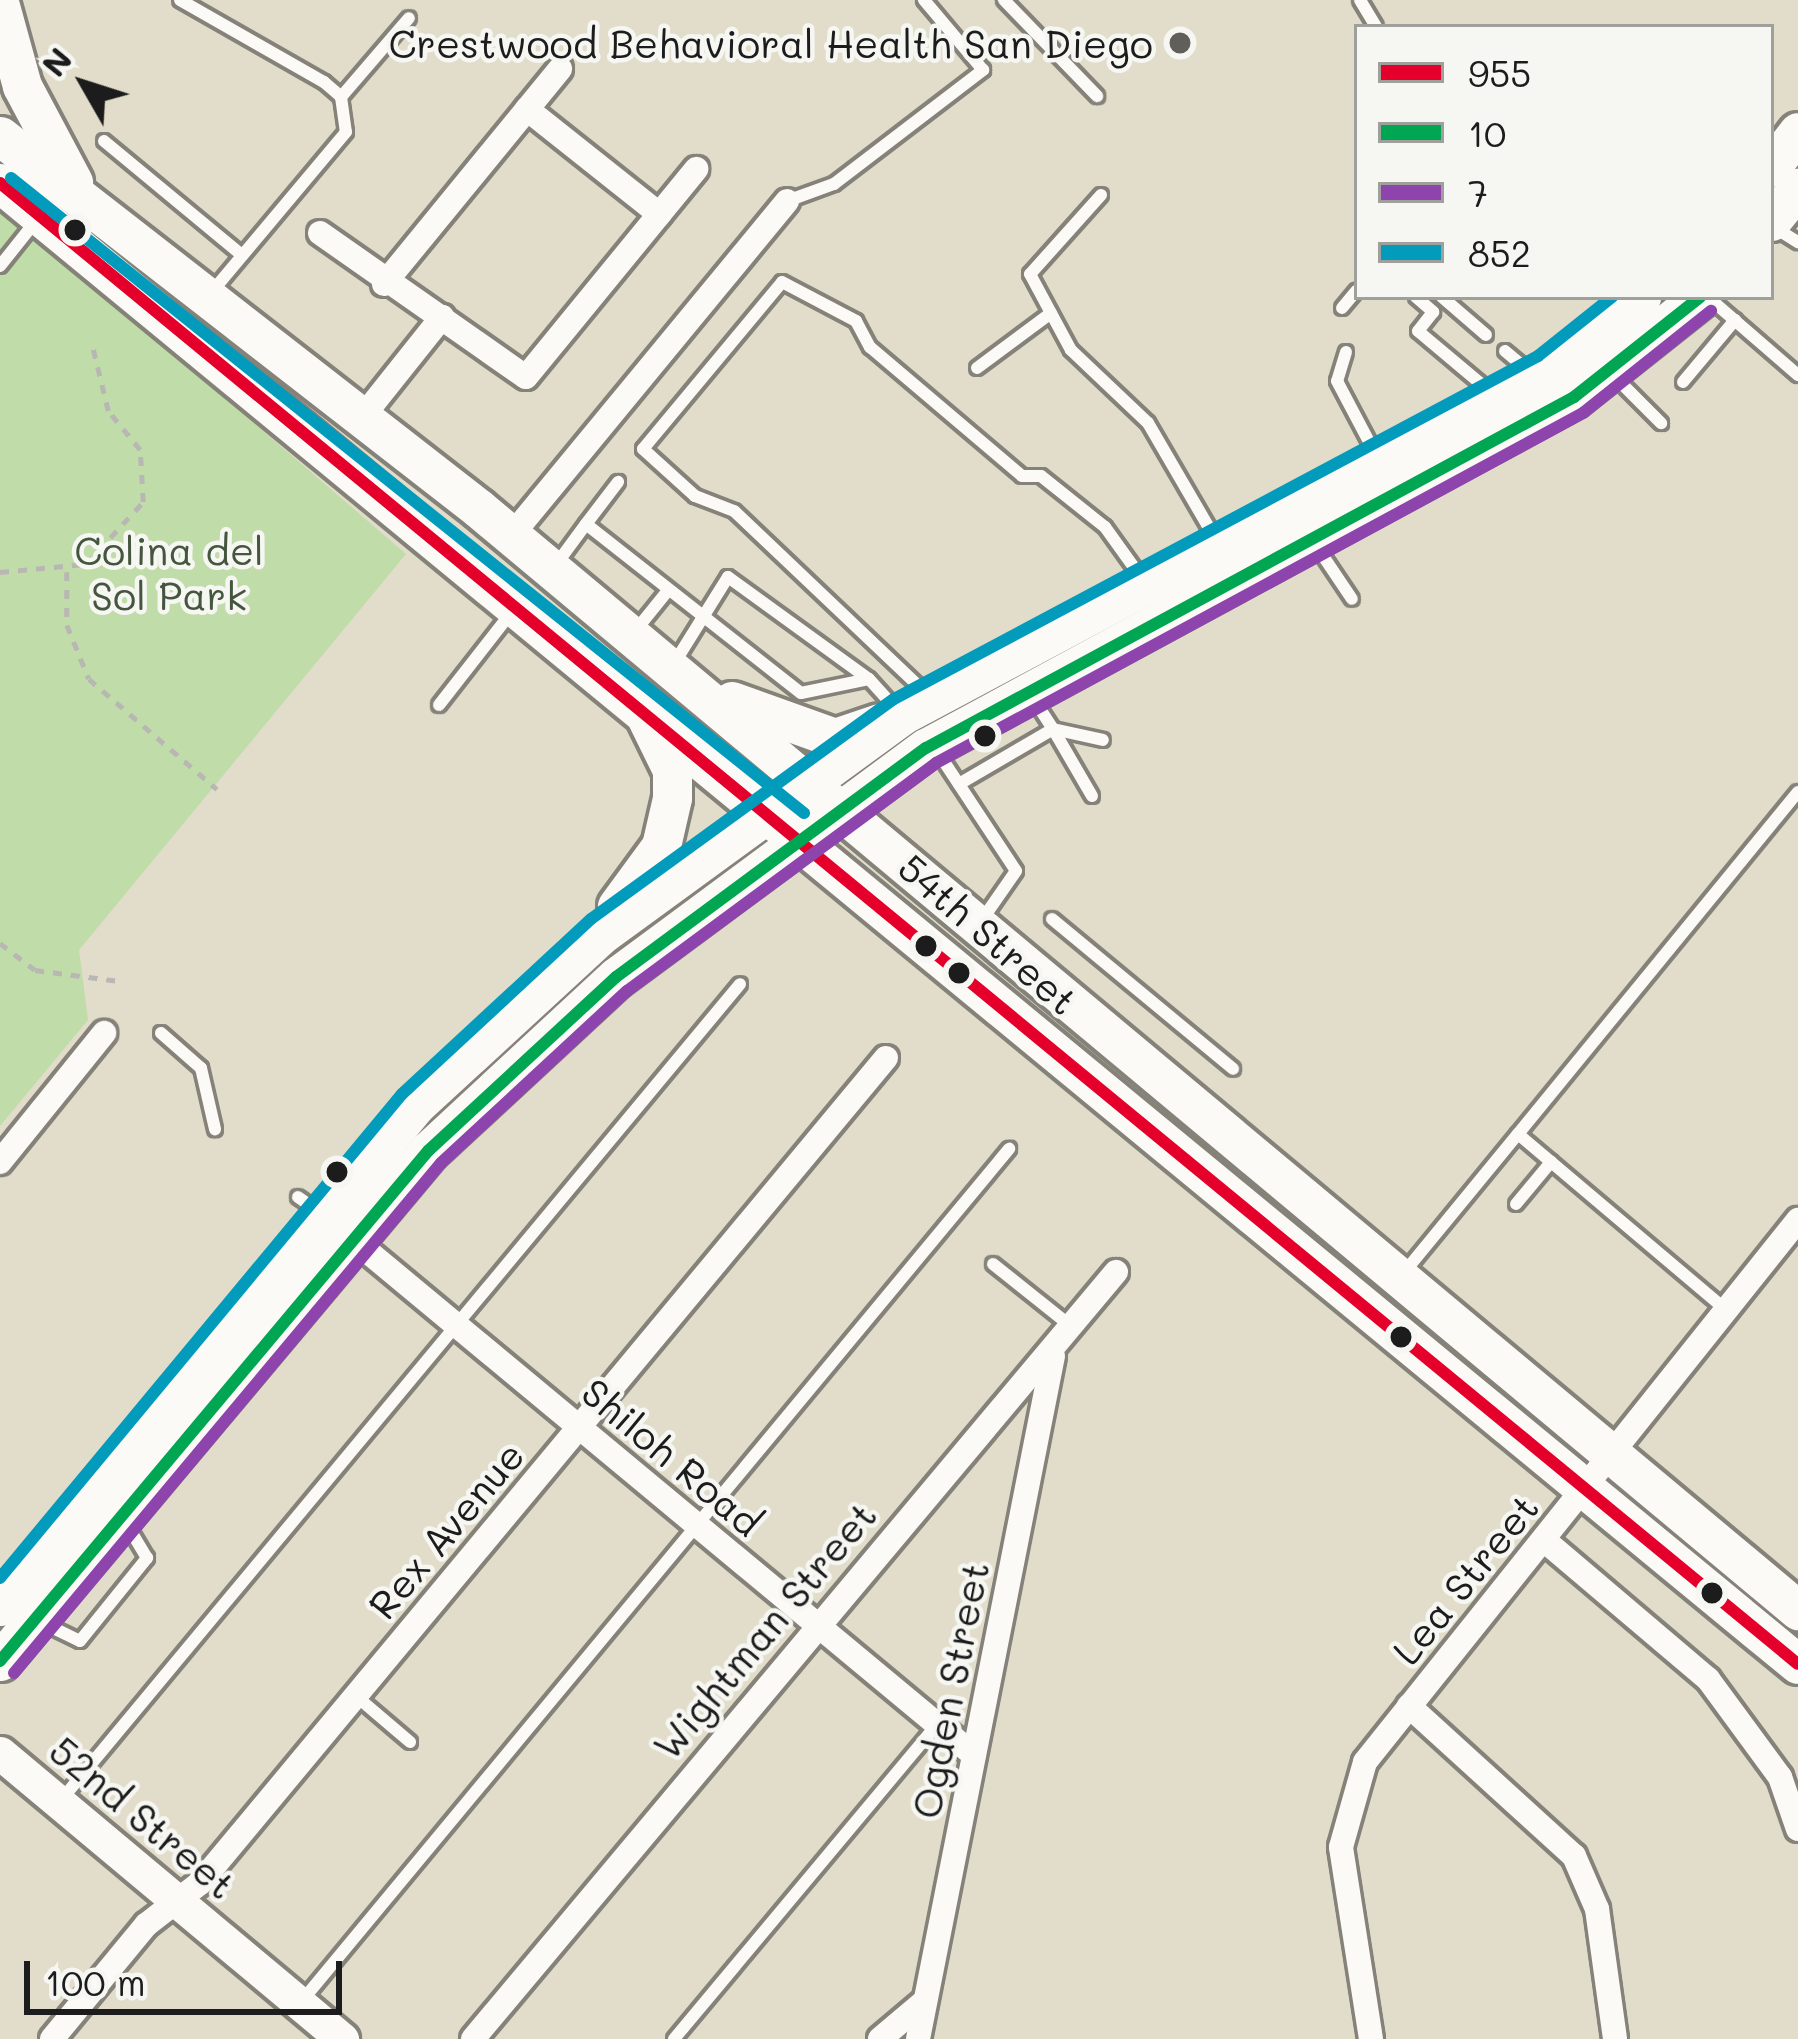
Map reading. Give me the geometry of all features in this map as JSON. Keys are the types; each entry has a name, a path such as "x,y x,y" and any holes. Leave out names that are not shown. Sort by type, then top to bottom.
{"main road":[{"path":"0,6 38,124 93,213"},
{"path":"1774,163 1798,132"},
{"name":"54th Street","path":"0,136 204,302 511,536 632,635 1397,1280 1798,1664"},
{"name":"54th Street","path":"0,187 1116,1094 1597,1469 1798,1610"},
{"path":"1774,219 1798,188"},
{"path":"18,1612 119,1516 324,1217 428,1151 616,977 932,744 1311,538 1696,300"},
{"path":"0,1661 18,1612 416,1105 602,934 767,810 917,707 1536,377 1595,359 1626,301"},
{"path":"672,668 770,721 835,738 917,707"},
{"path":"602,934 661,846 672,798 672,770 637,702"},
{"path":"1116,1094 1174,1118 1197,1113"}],"street":[{"path":"384,284 560,69"},
{"path":"527,109 659,214"},
{"path":"320,233 384,284 442,317 526,377 696,169"},
{"path":"511,536 787,201"},
{"path":"360,420 442,317"},
{"path":"0,1162 104,1033"},
{"name":"Rex Avenue","path":"52,2039 356,1695 886,1058"},
{"name":"Shiloh Road","path":"324,1217 974,1755"},
{"name":"Lea Street","path":"1371,2039 1342,1828 1365,1762 1798,1220"},
{"name":"Wightman Street","path":"473,2039 1009,1391 1053,1356 1116,1272"},
{"name":"Ogden Street","path":"918,2039 1053,1356"},
{"path":"1544,1540 1708,1679 1780,1777 1798,1829"},
{"path":"1408,1706 1574,1856 1597,1909 1615,2039"},
{"name":"52nd Street","path":"0,1753 342,2039"},
{"path":"880,2039 926,2001"}],"lane":[{"path":"180,0 341,97"},
{"path":"787,201 834,184 983,70 924,0"},
{"path":"1004,0 1097,96"},
{"path":"204,302 346,132 341,97 409,18"},
{"path":"104,141 242,255"},
{"path":"1101,195 1030,274 1071,350 1148,423 1220,546"},
{"path":"2,257 40,217"},
{"path":"917,707 784,554 644,449 782,282 821,293 1022,476 1041,476 1106,527 1146,584"},
{"path":"1342,308 1354,294"},
{"path":"1419,300 1433,312 1418,332 1498,398"},
{"path":"1446,300 1486,334"},
{"path":"1702,300 1735,320 1798,375"},
{"path":"977,368 1051,313"},
{"path":"1683,382 1735,320"},
{"path":"1505,351 1536,377"},
{"path":"1346,352 1337,380 1379,462"},
{"path":"1595,359 1661,423"},
{"path":"552,570 618,482"},
{"path":"586,524 699,623 801,693 869,679"},
{"path":"1311,538 1352,598"},
{"path":"672,668 728,577 869,679 917,707"},
{"path":"632,635 665,594"},
{"path":"440,705 518,604"},
{"path":"1029,691 1092,796"},
{"path":"959,784 1053,729 1102,740"},
{"path":"932,744 1016,871 978,926"},
{"path":"1397,1280 1798,792"},
{"path":"1052,919 1233,1069"},
{"path":"59,1802 740,984"},
{"path":"160,1033 201,1068 215,1129"},
{"path":"1518,1134 1726,1310"},
{"path":"300,2004 1009,1149"},
{"path":"1516,1204 1551,1162"},
{"path":"993,1264 1072,1328"},
{"path":"356,1695 410,1742"},
{"path":"674,2039 937,1725"}],"path":[{"path":"0,572 67,572 108,549 143,502 140,450 108,411 93,350"},
{"path":"67,572 67,625 89,679 217,789"},
{"path":"0,944 35,970 118,981"}],"green space":[{"name":"Colina del Sol Park","path":"0,204 406,554 79,950 88,1020 0,1126"}],"transit line":[{"name":"852","path":"11,178 804,813"},
{"name":"955","path":"0,183 1798,1664"},
{"name":"852","path":"0,1578 402,1094 591,919 894,699 1538,356 1608,300"},
{"name":"10","path":"0,1661 428,1151 616,977 926,748 1574,397 1696,300"},
{"name":"7","path":"14,1673 441,1163 627,991 936,763 1583,413 1711,311"}],"place":[{"name":"Crestwood Behavioral Health San Diego","path":"1180,43"}]}
